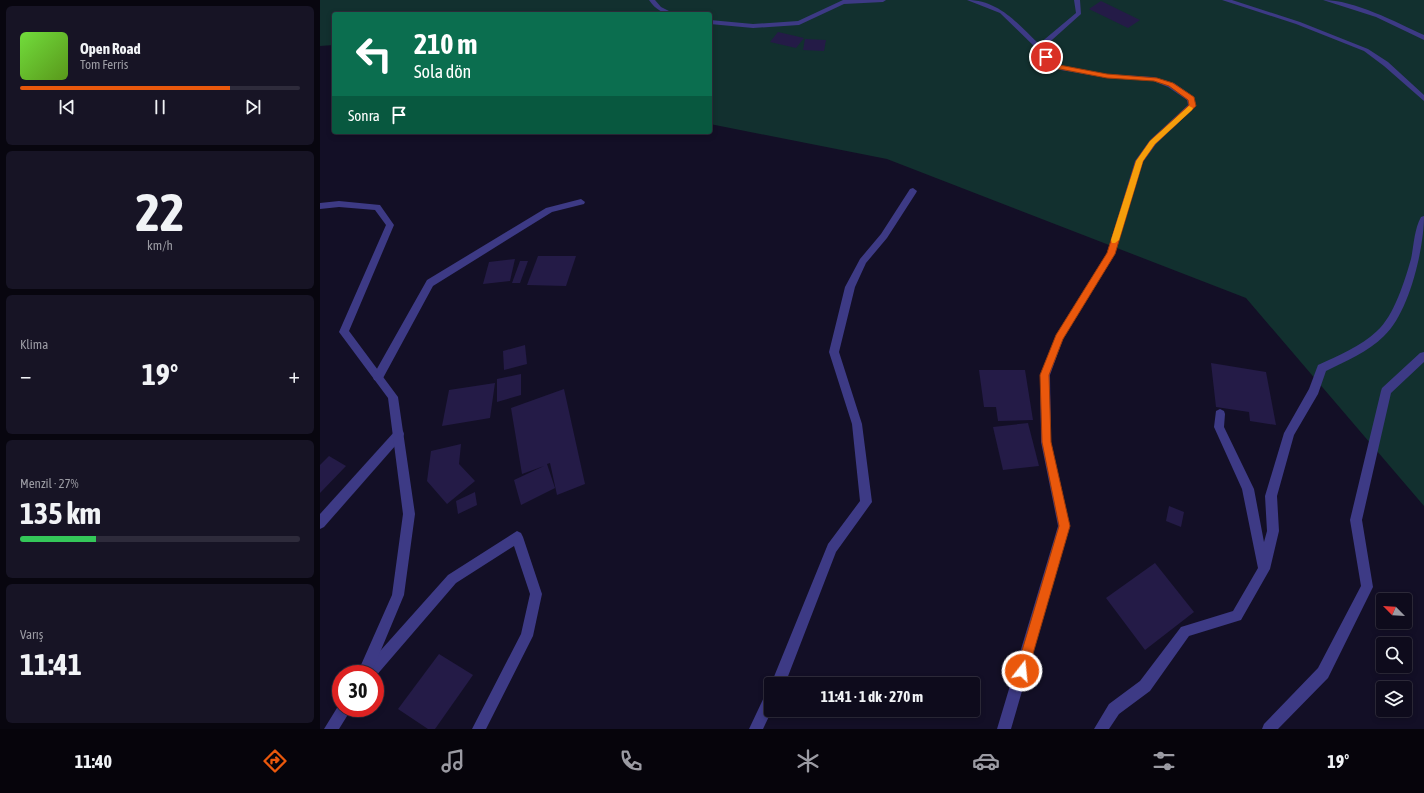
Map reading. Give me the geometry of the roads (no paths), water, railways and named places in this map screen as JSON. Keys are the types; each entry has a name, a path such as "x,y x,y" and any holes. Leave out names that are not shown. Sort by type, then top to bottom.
{"street":[{"path":"652,0 659,8 668,12"},
{"path":"712,22 753,26 799,23 843,2 883,0"},
{"path":"970,0 1002,12 1039,48 1052,66 1107,76 1154,79 1171,85 1192,99 1192,106 1153,142 1140,161 1111,254 1059,338 1045,375 1046,442 1064,526 1004,729"},
{"path":"1039,48 1079,13 1077,0"},
{"path":"1225,0 1298,23 1366,50 1386,64 1424,99"},
{"path":"1326,0 1378,16 1424,38"},
{"path":"781,677 832,548 866,502 857,424 834,352 850,287 863,261 884,236 913,191"},
{"path":"378,377 430,283 549,210 581,202"},
{"path":"320,206 339,204 377,207 390,225 359,294 344,332 393,397 409,514 398,595 368,665"},
{"path":"1101,729 1114,709 1144,686 1185,631 1237,616 1264,569 1273,531 1271,496 1289,433 1314,391 1322,368 1358,349 1386,328 1404,292 1414,265 1419,230 1424,219"},
{"path":"1269,729 1323,673 1367,586 1356,520 1386,391 1424,356"},
{"path":"1220,414 1219,427 1248,489 1264,569"},
{"path":"320,523 399,434"},
{"path":"377,665 452,579 517,537 536,594 527,636 479,729"},
{"path":"756,729 764,712"},
{"path":"332,729 339,717"}]}
